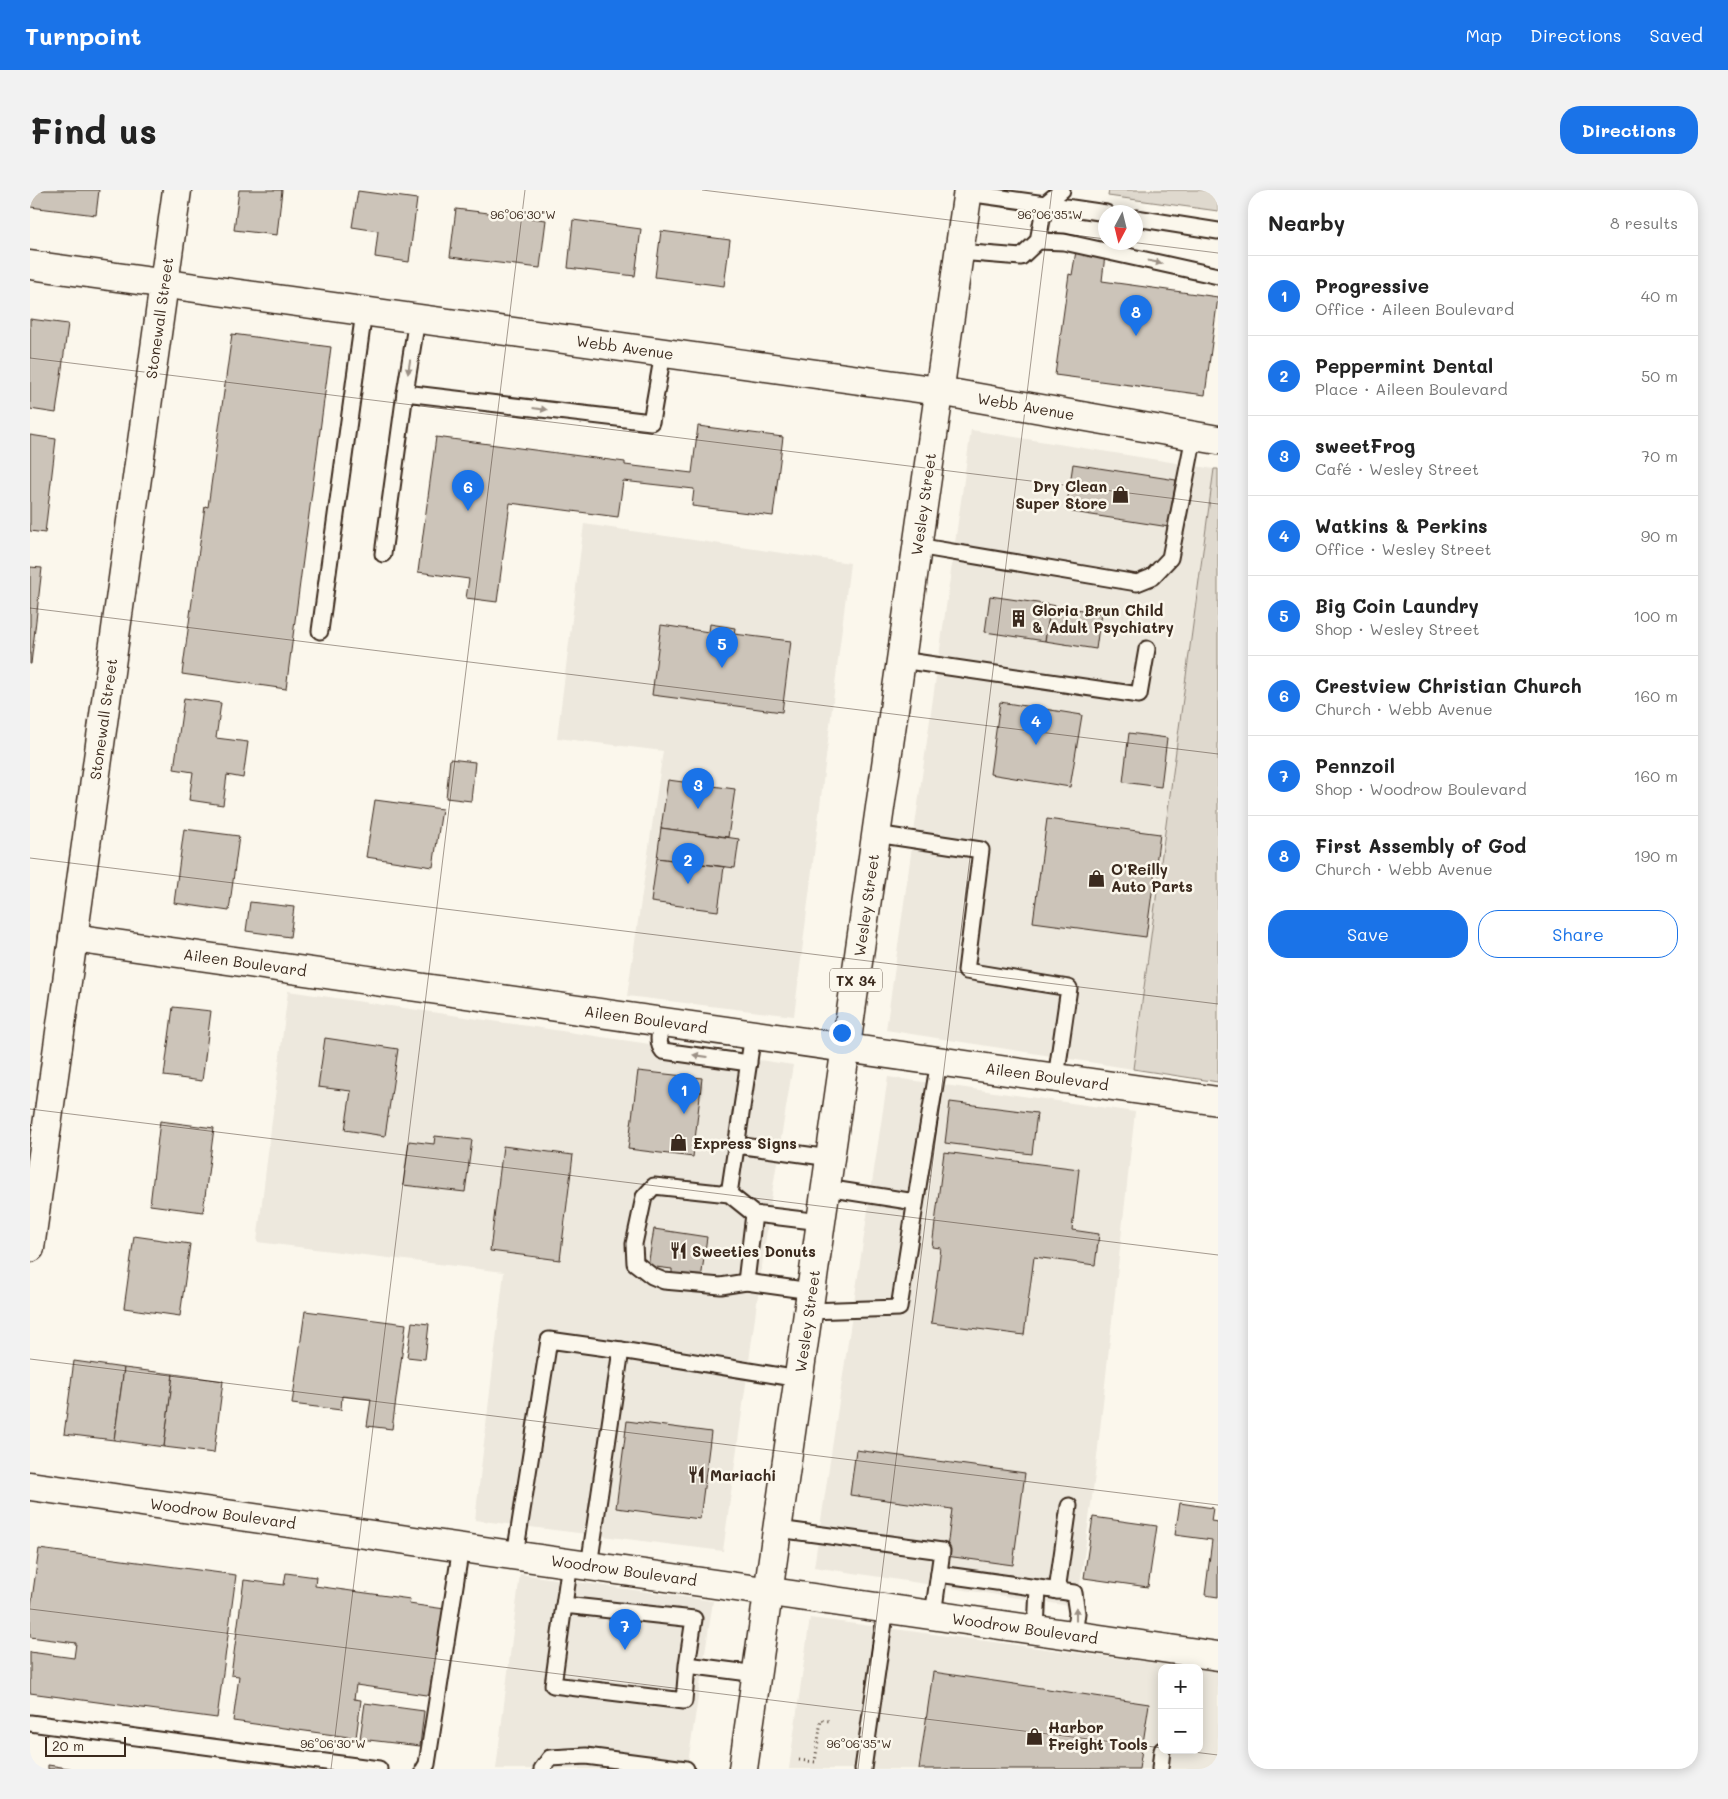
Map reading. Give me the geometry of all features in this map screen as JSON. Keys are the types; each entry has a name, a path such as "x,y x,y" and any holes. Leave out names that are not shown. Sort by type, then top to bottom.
{"street":[{"name":"Stonewall Street","path":"30,1248 177,190"},
{"name":"Wesley Street","path":"743,1769 968,192"},
{"name":"Webb Avenue","path":"30,265 939,391 1206,438"},
{"name":"Aileen Boulevard","path":"73,938 1218,1101"},
{"name":"Woodrow Boulevard","path":"30,1486 1074,1635 1174,1659 1218,1656"}],"lane":[{"path":"959,252 1021,257 1038,241 1045,204 1062,190"},
{"path":"968,192 1098,212"},
{"path":"1143,219 1218,231"},
{"path":"1038,241 1064,242 1218,276"},
{"path":"320,630 364,312"},
{"path":"383,554 416,319"},
{"path":"405,393 651,422 663,353"},
{"path":"917,546 1137,584 1152,577 1170,558 1206,438"},
{"path":"901,660 1139,696 1147,649"},
{"path":"876,834 981,850 966,971 1069,988 1056,1078"},
{"path":"662,1021 659,1038 660,1047 663,1051 749,1064"},
{"path":"729,1194 753,1034"},
{"path":"821,1222 754,1214 729,1194 654,1186 644,1197 634,1244 635,1263 652,1276 664,1281 721,1286 746,1282 810,1301 899,1308 939,1061"},
{"path":"736,1145 830,1158"},
{"path":"826,1188 915,1202"},
{"path":"746,1282 754,1214"},
{"path":"516,1555 549,1340 799,1379"},
{"path":"564,1604 694,1620 684,1701 552,1685 564,1604 580,1564 621,1350"},
{"path":"1057,1591 1069,1506"},
{"path":"778,1529 942,1551 933,1615"},
{"path":"424,1769 427,1764 461,1547"},
{"path":"939,1574 1074,1593 1077,1613 1074,1635"},
{"path":"1036,1630 1038,1588"},
{"path":"863,1769 886,1608"},
{"path":"687,1665 757,1674"},
{"path":"30,1724 379,1769"},
{"path":"1160,1769 1162,1754"},
{"path":"542,1769 550,1758 586,1756 686,1769"}],"path":[{"path":"799,1760 815,1762 821,1720 830,1721"}],"shaded area":[{"path":"1109,190 1218,190 1218,211 1108,196"},
{"path":"971,430 1214,469 1133,1069 886,1030"},
{"path":"1214,469 1218,469 1218,1082 1133,1069"},
{"path":"584,524 850,563 794,1016 627,996 663,751 557,738"},
{"path":"288,991 793,1065 772,1193 723,1551 475,1520 504,1272 257,1242"},
{"path":"888,1077 1135,1112 1095,1475 1077,1607 814,1567"},
{"path":"520,1574 713,1601 687,1769 496,1769"},
{"path":"810,1618 1161,1664 1158,1664 1158,1754 1203,1754 1203,1669 1218,1671 1218,1769 789,1769"}],"building":[{"path":"30,190 99,190 96,215 30,207"},
{"path":"239,190 282,190 277,235 234,230"},
{"path":"358,191 417,199 409,262 375,257 378,231 352,227"},
{"path":"456,209 546,220 540,268 450,257"},
{"path":"573,220 641,229 635,276 568,268"},
{"path":"661,231 730,240 724,286 655,277"},
{"path":"1076,251 1105,255 1102,281 1218,297 1205,395 1055,375 1069,274 1072,275"},
{"path":"30,319 68,324 56,413 30,409"},
{"path":"232,334 331,347 286,689 182,674 205,506 208,507"},
{"path":"698,426 783,437 773,516 692,506 694,489 623,481 618,517 510,503 497,602 466,598 469,579 418,572 436,437 625,462 625,465 692,473"},
{"path":"30,435 56,439 45,533 30,531"},
{"name":"Dry Clean Super Store","path":"1073,464 1176,480 1169,527 1066,511"},
{"path":"30,567 42,568 31,664 30,664"},
{"name":"Gloria Brun Child & Adult Psychiatry","path":"990,596 1051,605 1045,641 985,632"},
{"path":"1051,605 1101,613 1096,649 1045,641"},
{"path":"710,624 735,628 734,634 791,641 782,712 652,695 661,625 709,632"},
{"path":"184,698 221,703 216,738 248,742 243,778 227,775 223,805 189,800 193,772 174,769"},
{"path":"1000,702 1082,715 1070,787 990,774"},
{"path":"1129,733 1167,738 1161,787 1123,782"},
{"path":"450,759 475,762 471,801 446,798"},
{"path":"668,780 735,789 728,837 661,828"},
{"path":"375,800 442,809 433,867 366,857"},
{"name":"O'Reilly Auto Parts","path":"1047,819 1160,834 1146,937 1033,922"},
{"path":"661,828 739,839 735,868 657,858"},
{"path":"184,829 239,836 229,911 174,903"},
{"path":"657,858 724,867 718,911 651,902"},
{"path":"250,902 294,907 290,937 246,931"},
{"path":"173,1007 211,1011 202,1081 164,1076"},
{"path":"325,1038 398,1049 385,1136 345,1130 351,1091 318,1087"},
{"path":"638,1071 702,1078 693,1157 628,1149"},
{"path":"950,1102 1037,1113 1032,1154 945,1143"},
{"path":"160,1121 214,1128 203,1212 150,1205"},
{"path":"435,1136 472,1140 465,1192 403,1185 409,1141 434,1144"},
{"path":"503,1146 573,1155 560,1260 490,1251"},
{"path":"944,1152 1079,1169 1072,1230 1099,1234 1095,1265 1034,1257 1024,1335 931,1323 941,1248 932,1247"},
{"name":"Sweeties Donuts","path":"654,1229 707,1237 701,1279 672,1275 672,1269 648,1266"},
{"path":"134,1236 190,1244 180,1316 124,1308"},
{"path":"305,1311 406,1324 392,1429 367,1426 371,1399 342,1396 341,1410 292,1404"},
{"path":"412,1322 429,1324 425,1359 407,1357"},
{"path":"74,1361 124,1368 114,1440 64,1434"},
{"path":"124,1368 173,1374 164,1447 114,1440"},
{"path":"173,1374 223,1381 214,1453 164,1447"},
{"path":"627,1421 711,1432 700,1519 616,1508"},
{"path":"856,1450 1025,1473 1013,1565 946,1556 952,1509 850,1495"},
{"path":"1180,1503 1213,1508 1211,1521 1218,1522 1218,1597 1205,1595 1212,1540 1175,1535"},
{"path":"1093,1517 1157,1526 1148,1587 1084,1578"},
{"path":"39,1549 236,1575 217,1718 30,1693 30,1652 74,1658 76,1643 30,1637 30,1613"},
{"path":"286,1573 316,1577 315,1586 410,1599 409,1604 445,1609 433,1696 356,1685 354,1699 361,1700 356,1738 233,1721 239,1676 231,1675 244,1580 284,1585"},
{"name":"Harbor Freight Tools","path":"933,1672 1149,1704 1139,1769 919,1769"},
{"path":"365,1703 424,1711 420,1746 360,1739"},
{"path":"48,1765 75,1769 48,1769"}],"place":[{"name":"First Assembly of God","path":"1136,336"},
{"name":"Dry Clean Super Store","path":"1121,495"},
{"name":"Crestview Christian Church","path":"468,511"},
{"name":"Gloria Brun Child & Adult Psychiatry","path":"1018,619"},
{"name":"Big Coin Laundry","path":"722,668"},
{"name":"Watkins & Perkins","path":"1036,745"},
{"name":"sweetFrog","path":"698,809"},
{"name":"O'Reilly Auto Parts","path":"1097,878"},
{"name":"Peppermint Dental","path":"688,884"},
{"name":"Progressive","path":"684,1114"},
{"name":"Express Signs","path":"679,1143"},
{"name":"Sweeties Donuts","path":"678,1251"},
{"name":"Mariachi","path":"696,1475"},
{"name":"Pennzoil","path":"625,1650"},
{"name":"Harbor Freight Tools","path":"1034,1736"}]}
